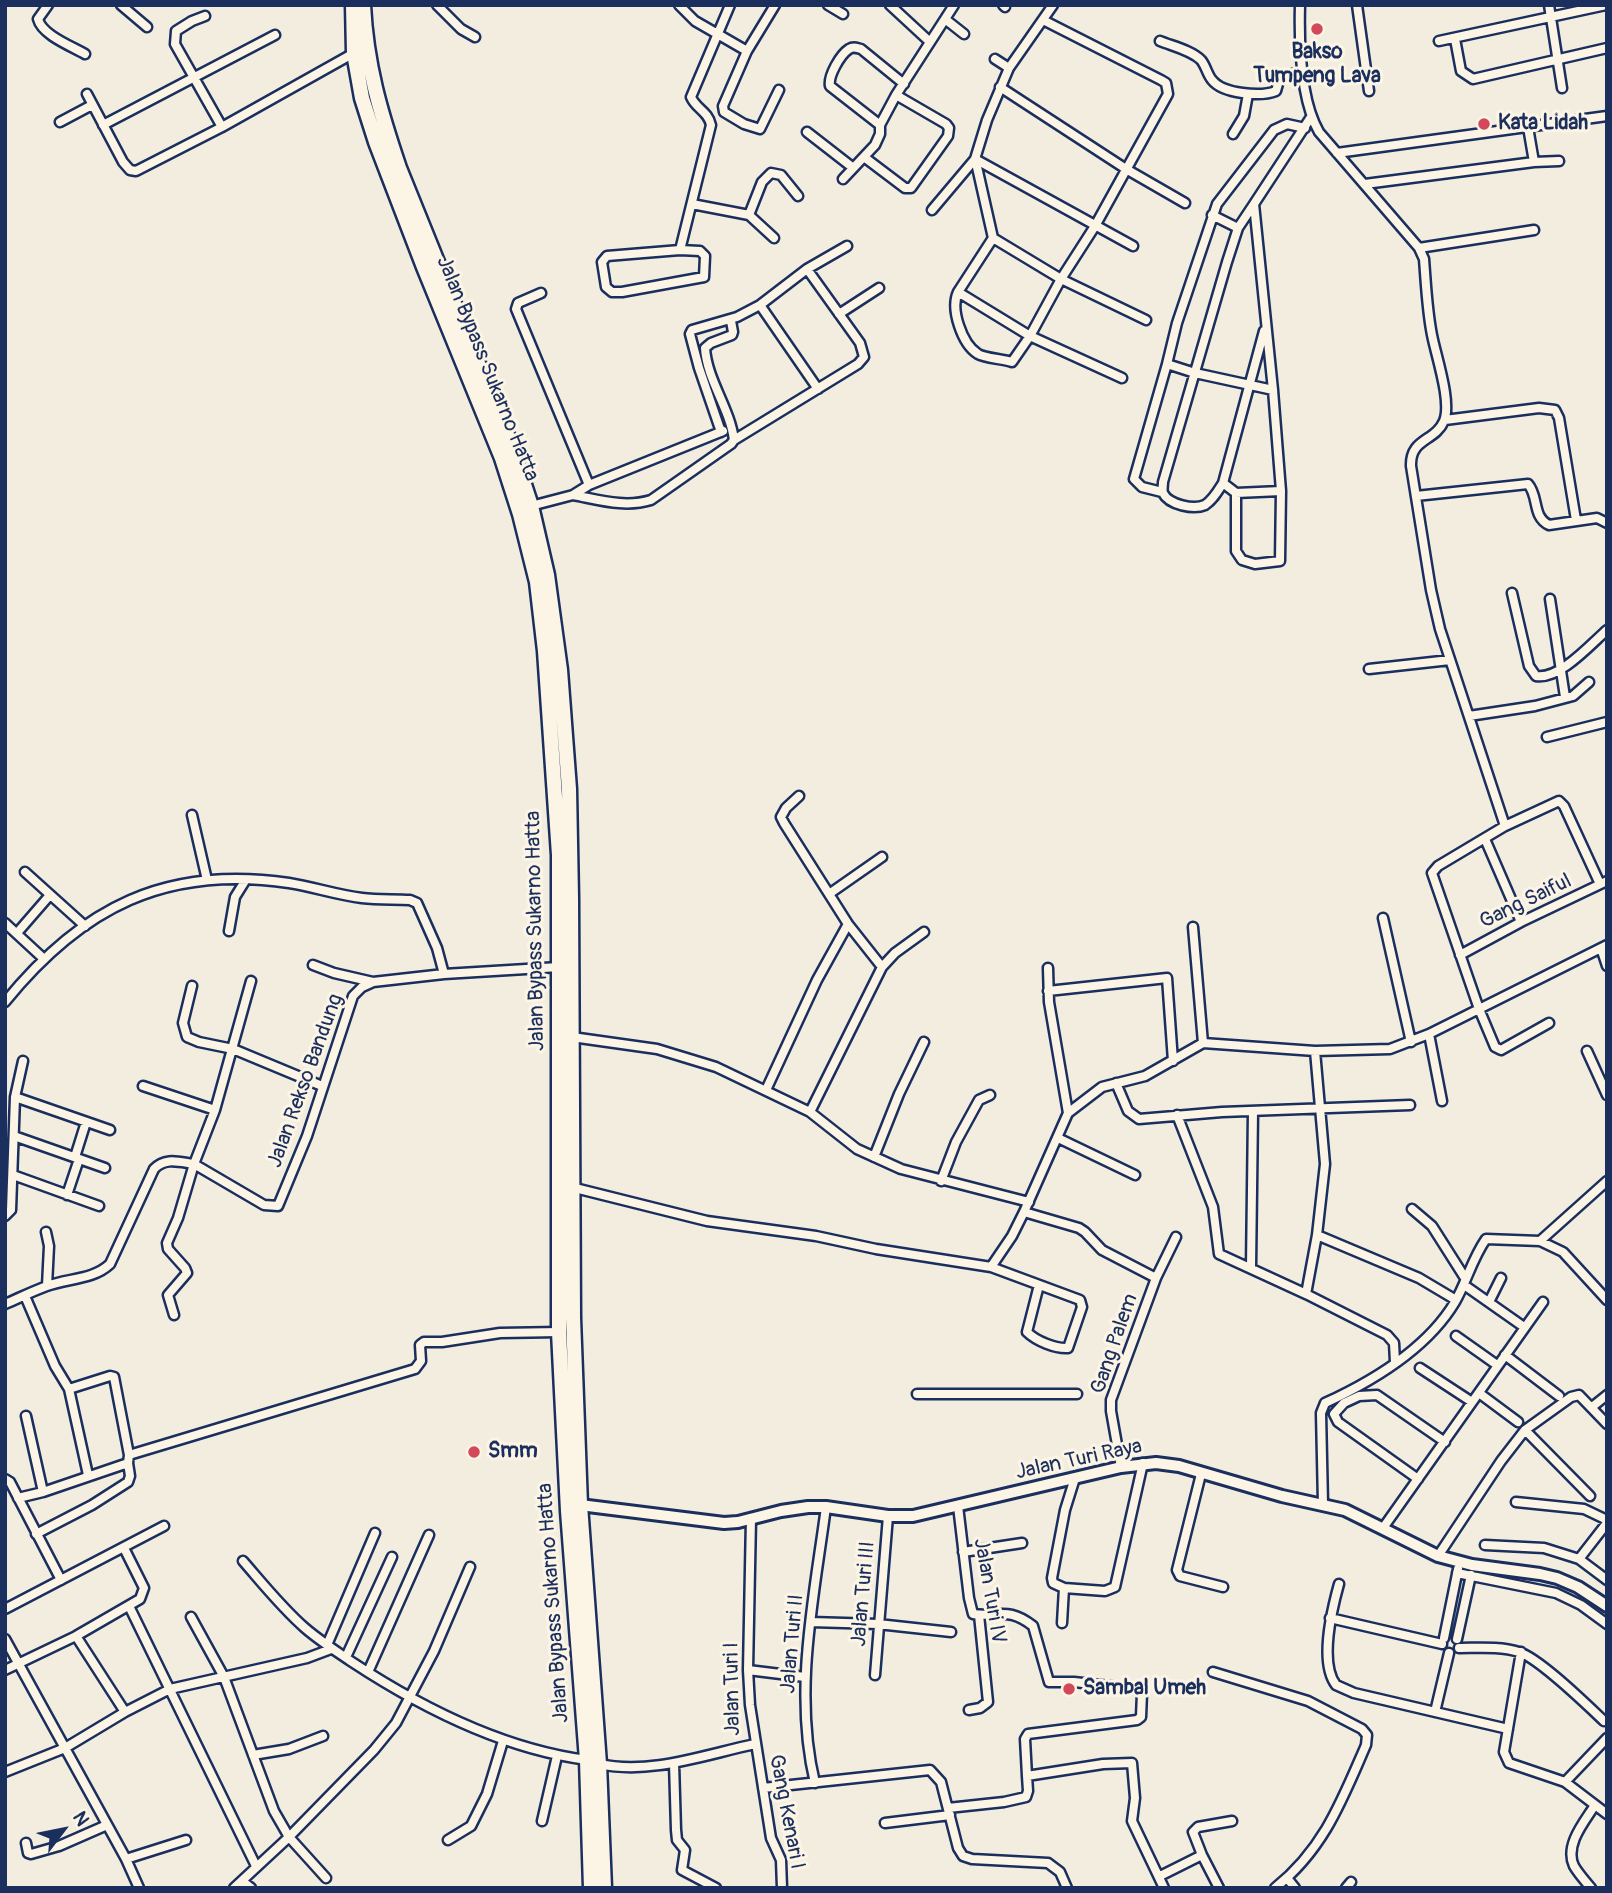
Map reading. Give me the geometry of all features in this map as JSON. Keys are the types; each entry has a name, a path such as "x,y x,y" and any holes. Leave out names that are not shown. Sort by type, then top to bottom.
{"highway":[{"name":"Jalan Bypass Sukarno Hatta","path":"353,5 355,53 362,98 511,444 537,582 545,651 559,855 559,1332 568,1511 604,1888"},
{"name":"Jalan Bypass Sukarno Hatta","path":"363,5 369,66 413,219"},
{"name":"Jalan Bypass Sukarno Hatta","path":"525,508 547,575 564,723 570,834 573,1318 593,1762 591,1888"}],"street":[{"path":"48,5 38,19 39,24 85,54"},
{"path":"121,5 147,27"},
{"path":"437,5 461,29 475,37"},
{"path":"679,5 695,21 747,51"},
{"path":"680,250 683,228 692,204 710,125 709,116 693,103 691,97 730,5"},
{"path":"775,5 747,51 723,106 724,112 744,124 760,128 779,90"},
{"path":"828,5 843,14"},
{"path":"890,5 930,42"},
{"path":"843,179 874,145 880,134 880,125 897,95 954,5"},
{"path":"932,210 976,160 1009,68 1053,5"},
{"path":"1300,5 1300,47 1311,117 1319,132 1419,248 1423,259 1431,333 1446,401 1445,420 1435,433 1410,455 1431,590 1450,660 1505,826"},
{"path":"1357,5 1369,91"},
{"path":"1549,5 1562,88"},
{"path":"1439,41 1606,5"},
{"path":"205,16 176,31 175,44 222,127"},
{"path":"945,19 964,34"},
{"path":"976,160 993,238 954,300 955,316 971,346 980,355 1012,361 1030,336 1061,279 1095,226 1168,94 1166,83 1043,20"},
{"path":"103,125 275,35"},
{"path":"1455,39 1461,71 1473,79 1607,48"},
{"path":"1160,41 1199,58 1212,80 1219,85 1248,94 1276,91 1280,77 1304,71"},
{"path":"880,125 830,86 832,73 848,50 854,47 861,49 904,84"},
{"path":"87,94 123,162 130,170 136,171 355,53"},
{"path":"995,59 1009,68"},
{"path":"1000,87 1126,169 1185,203"},
{"path":"1233,134 1244,116 1248,94"},
{"path":"864,157 905,188 911,188 948,136 949,128 946,124 897,95"},
{"path":"60,122 92,105"},
{"path":"1337,153 1607,116"},
{"path":"1266,325 1223,483 1216,495 1205,505 1194,508 1167,498 1163,492 1163,482 1238,228 1311,117"},
{"path":"1163,492 1142,487 1134,479 1212,215 1236,177 1274,130 1287,124 1305,128"},
{"path":"1528,127 1534,162"},
{"path":"807,132 852,167"},
{"path":"976,160 1133,246"},
{"path":"1365,184 1559,161"},
{"path":"749,215 762,182 771,173 780,175 799,196"},
{"path":"692,204 749,215 774,238"},
{"path":"1236,493 1237,551 1242,560 1255,564 1280,561 1281,491 1254,204"},
{"path":"1212,215 1238,228"},
{"path":"1419,248 1534,230"},
{"path":"993,238 1061,279 1146,320"},
{"path":"722,432 699,368 690,334 692,330 731,321 760,305 807,269 847,246"},
{"path":"680,250 700,251 705,256 704,277 622,292 612,292 606,287 602,262 607,256 680,250"},
{"path":"573,495 619,504 637,504 651,500 734,440 858,364 864,357 860,343 807,269"},
{"path":"839,314 879,288"},
{"path":"958,292 1030,336 1122,378"},
{"path":"541,293 518,303 516,309 589,485"},
{"path":"760,305 818,389"},
{"path":"731,321 732,335 707,345 705,352 732,427 734,440"},
{"path":"1167,363 1195,373 1273,390"},
{"path":"1445,420 1539,408 1555,410 1559,418 1576,520"},
{"path":"525,508 573,495 589,485 732,427"},
{"path":"1223,483 1236,493 1281,491"},
{"path":"1416,496 1528,484 1532,488 1539,516 1544,522 1549,524 1597,518 1607,523"},
{"path":"1512,593 1529,666 1536,676 1543,677 1562,670 1607,631"},
{"path":"1550,599 1565,696"},
{"path":"1368,669 1450,660"},
{"path":"1469,716 1535,706 1573,696 1590,682"},
{"path":"1547,737 1607,722"},
{"path":"799,796 781,817 848,924 882,967"},
{"path":"1549,1023 1501,1049 1493,1045 1432,873 1438,866 1505,826 1559,801 1603,883"},
{"path":"192,816 207,880"},
{"path":"1485,839 1521,922"},
{"path":"829,894 881,857"},
{"path":"25,872 85,926"},
{"path":"5,1002 44,959 113,907 144,892 207,880 288,883 363,898 410,900 417,903 422,910 437,948 443,974"},
{"path":"229,931 235,897 245,881"},
{"name":"Gang Saiful","path":"1460,955 1603,883"},
{"path":"16,933 50,895"},
{"path":"1383,918 1411,1042"},
{"path":"5,923 44,959"},
{"path":"766,1090 817,980 848,924"},
{"path":"1193,927 1203,1043"},
{"path":"810,1112 882,967 895,953 924,932"},
{"path":"991,1267 1012,1236 1029,1202 1068,1113 1095,1091 1145,1076 1203,1043 1315,1051 1390,1049 1429,1034 1604,947 1607,966"},
{"path":"313,965 350,978 373,982"},
{"name":"Jalan Rekso Bandung","path":"194,1164 264,1205 278,1206 307,1136 353,996 362,987 373,982 443,974 559,967"},
{"path":"1048,968 1048,991 1068,1113"},
{"path":"1048,991 1167,978 1172,1061"},
{"path":"174,1315 168,1296 187,1273 186,1268 168,1249 167,1242 215,1110 251,981"},
{"path":"192,986 183,1023 184,1032 191,1039 233,1049 322,1086"},
{"path":"1429,1034 1442,1101"},
{"path":"572,1037 657,1049 716,1067 810,1112 857,1149 901,1169 1029,1202"},
{"path":"874,1157 924,1042"},
{"path":"1306,1294 1317,1236 1325,1164 1315,1051"},
{"path":"1587,1051 1607,1095"},
{"path":"5,1216 11,1210 15,1097 23,1061"},
{"path":"1116,1083 1128,1111 1137,1119 1222,1112 1410,1105"},
{"path":"143,1086 215,1110"},
{"path":"940,1181 956,1142 976,1105 982,1097 990,1095"},
{"path":"15,1097 110,1130"},
{"path":"1251,1267 1253,1112"},
{"path":"1177,1115 1213,1206 1218,1251 1227,1258 1251,1267 1387,1335 1394,1343 1395,1362"},
{"path":"67,1195 86,1122"},
{"path":"14,1136 105,1168"},
{"path":"1058,1138 1135,1175"},
{"path":"5,1304 47,1286 104,1270 110,1264 154,1169 160,1163 169,1161 194,1164"},
{"path":"13,1175 99,1206"},
{"path":"1540,1241 1607,1181"},
{"path":"571,1188 707,1221 816,1236 876,1249 991,1267 1077,1298 1081,1302 1082,1307 1068,1348 1063,1349 1044,1342 1027,1332 1040,1285"},
{"path":"1412,1209 1436,1230 1465,1278"},
{"path":"1024,1212 1079,1228 1102,1250 1156,1278"},
{"path":"46,1232 49,1246 47,1286"},
{"path":"1317,1236 1419,1278 1456,1300"},
{"name":"Gang Palem","path":"1121,1467 1111,1400 1156,1278 1176,1237"},
{"path":"1324,1504 1321,1413 1325,1404 1358,1388 1437,1329 1456,1300 1476,1253 1486,1239 1540,1241 1563,1252 1607,1300"},
{"path":"1489,1302 1501,1278"},
{"path":"1467,1287 1524,1327"},
{"path":"25,1296 55,1366 69,1389 88,1475"},
{"path":"1383,1528 1543,1302"},
{"path":"18,1497 43,1492 128,1460 415,1369 421,1361 420,1345 424,1342 442,1342 500,1333 559,1332"},
{"path":"1455,1336 1497,1365"},
{"path":"1505,1355 1559,1396"},
{"path":"1420,1368 1472,1402"},
{"path":"36,1534 92,1506 128,1482 130,1476 114,1377 69,1389"},
{"path":"1479,1393 1518,1422"},
{"path":"917,1394 1077,1394"},
{"path":"1418,1479 1338,1422 1334,1414 1337,1408 1359,1396 1377,1395 1445,1442"},
{"path":"1438,1556 1501,1461 1525,1430 1571,1396 1579,1395 1607,1424"},
{"path":"1592,1406 1607,1395"},
{"path":"26,1416 43,1492"},
{"path":"1525,1430 1590,1496"},
{"path":"1075,1478 1065,1510 1052,1578 1054,1583 1064,1588 1105,1591 1115,1587 1143,1463"},
{"name":"Jalan Turi Raya","path":"580,1505 724,1523 796,1508 826,1507 888,1516 913,1516 1121,1467 1143,1463 1179,1466 1282,1496 1345,1510 1458,1568 1472,1572 1540,1574 1557,1578 1578,1587 1607,1606"},
{"path":"1200,1474 1177,1570 1180,1576 1223,1587"},
{"path":"5,1479 10,1482 61,1580"},
{"path":"1516,1502 1584,1509 1607,1522 1579,1559"},
{"name":"Jalan Turi IV","path":"958,1506 972,1613 979,1615 988,1702 980,1708 969,1710"},
{"name":"Jalan Turi II","path":"816,1783 808,1743 806,1677 826,1507"},
{"name":"Jalan Turi III","path":"875,1675 888,1516"},
{"name":"Jalan Turi I","path":"243,1561 289,1613 329,1647 411,1698 503,1741 557,1756 635,1768 674,1763 754,1744 748,1670 751,1518"},
{"path":"5,1609 164,1526"},
{"path":"5,1772 65,1748 170,1689 307,1658 329,1647 375,1533"},
{"path":"368,1672 429,1535"},
{"path":"963,1552 1022,1543"},
{"path":"1485,1545 1544,1548 1579,1559 1607,1580"},
{"path":"5,1670 76,1636 140,1599 144,1588 124,1548"},
{"path":"346,1657 392,1557"},
{"path":"234,1888 289,1837 374,1750 396,1723 411,1698 470,1567"},
{"path":"1449,1653 1443,1648 1443,1641 1458,1568"},
{"path":"1449,1653 1453,1653 1458,1644 1472,1572 1556,1592 1581,1605 1607,1624"},
{"path":"1339,1584 1328,1638 1331,1672 1336,1685 1354,1693 1508,1729"},
{"path":"1062,1623 1064,1588"},
{"path":"129,1606 256,1866"},
{"path":"885,1823 1026,1797 1028,1791 1025,1739 1028,1734 1137,1720 1141,1717 1142,1693 1136,1689 1049,1682 1033,1626 1013,1614 1002,1612 979,1615"},
{"path":"191,1617 224,1677 274,1811 289,1837 326,1878"},
{"path":"1330,1618 1443,1641 1451,1636 1458,1644 1521,1652 1606,1720 1602,1728 1607,1738 1565,1782"},
{"path":"811,1622 878,1624 951,1632"},
{"path":"76,1636 125,1712"},
{"path":"5,1639 126,1859 139,1888"},
{"path":"1521,1652 1504,1752 1509,1763 1565,1782 1607,1814"},
{"path":"1435,1712 1449,1653"},
{"path":"748,1670 806,1677"},
{"path":"1213,1672 1308,1702 1362,1729 1367,1735 1366,1745 1331,1824 1276,1888"},
{"path":"253,1755 289,1749 323,1736"},
{"path":"448,1840 471,1826 487,1794 503,1741"},
{"name":"Gang Kenari I","path":"754,1744 771,1838 781,1860 782,1888"},
{"path":"542,1821 557,1756"},
{"path":"674,1763 677,1840 685,1852 682,1870 716,1888"},
{"path":"1027,1776 1132,1763 1135,1798 1132,1821 1164,1888"},
{"path":"763,1788 930,1770 941,1782 958,1848 966,1858 1048,1863 1057,1868 1067,1888"},
{"path":"1591,1888 1574,1866 1571,1851 1573,1842 1595,1805"},
{"path":"1219,1888 1202,1855 1194,1830 1232,1821"},
{"path":"26,1843 28,1853 31,1854 107,1825"},
{"path":"126,1859 186,1840"},
{"path":"1160,1876 1202,1855"},
{"path":"1287,1878 1295,1888"},
{"path":"242,1881 251,1888"}],"place":[{"name":"Bakso Tumpeng Lava","path":"1317,29"},
{"name":"Kata Lidah","path":"1484,124"},
{"name":"Smm","path":"474,1452"},
{"name":"Sambal Umeh","path":"1069,1689"}]}
